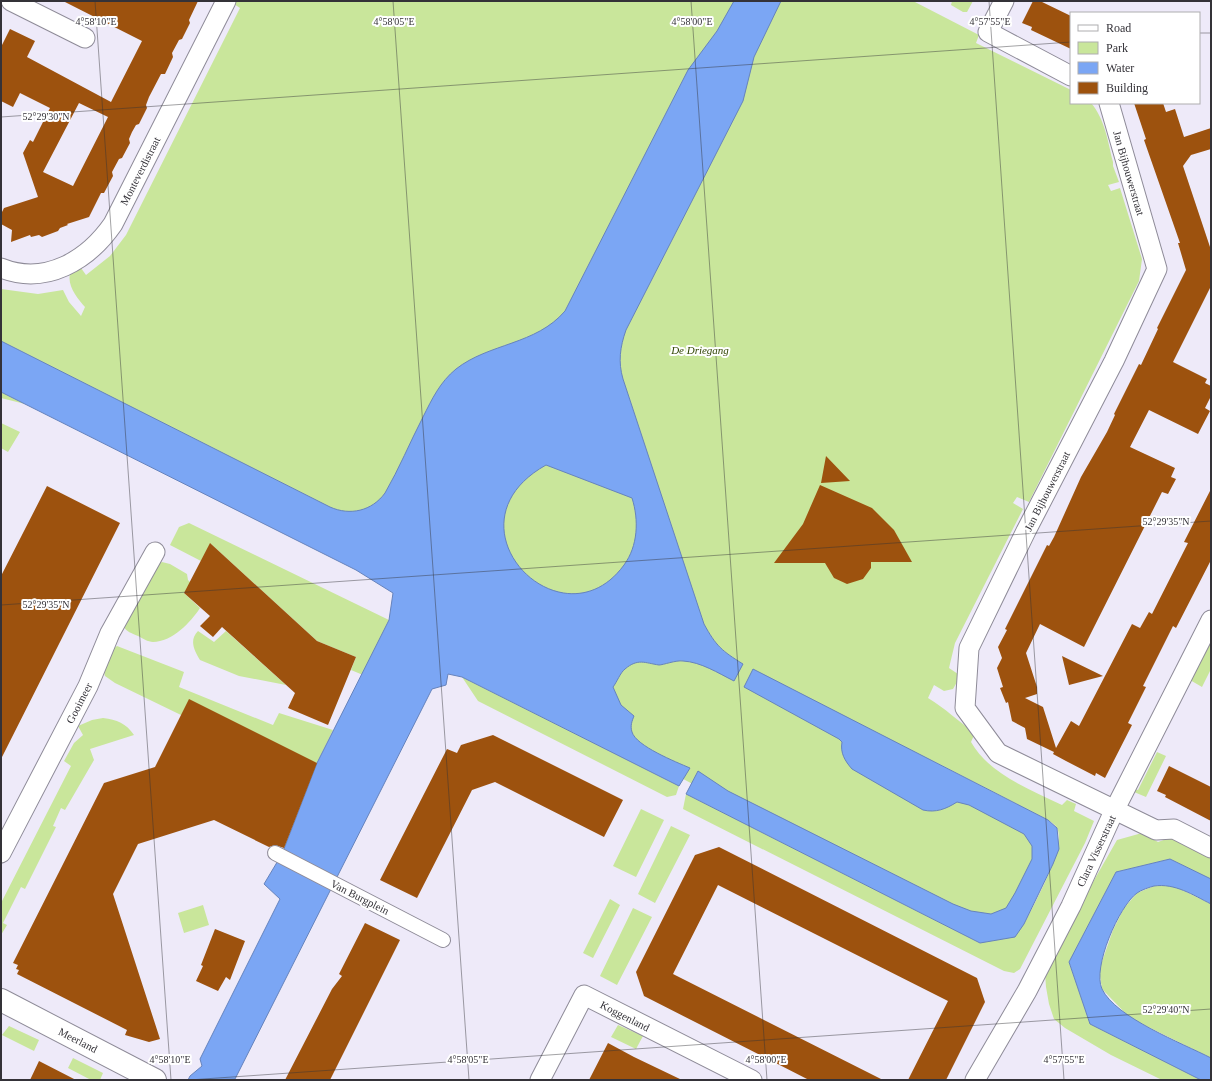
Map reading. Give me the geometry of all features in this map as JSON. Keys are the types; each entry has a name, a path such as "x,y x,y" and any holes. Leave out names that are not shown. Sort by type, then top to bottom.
{"street":[{"path":"11,1 85,38"},
{"name":"Monteverdistraat","path":"1,268 25,273 60,268 82,258 102,240 113,224 226,1"},
{"path":"1004,1 988,32 1070,75"},
{"name":"Jan Bijhouwerstraat","path":"1109,104 1157,269 1114,361 1026,531 969,648 965,708 998,753 1114,811 1156,830 1174,829 1211,848"},
{"name":"Gooimeer","path":"1,853 88,686 110,633 155,552"},
{"name":"Clara Visserstraat","path":"975,1080 1031,984 1071,906 1114,811 1211,620"},
{"name":"Van Burgplein","path":"276,853 443,940"},
{"name":"Koggenland","path":"540,1080 584,995 752,1080"},
{"name":"Meerland","path":"1,1000 155,1080"}],"green space":[{"name":"De Driegang","path":"235,1 913,1 979,35 976,43 1070,90 1070,104 1092,104 1096,109 1103,123 1113,166 1119,182 1108,185 1111,191 1120,188 1142,259 1139,281 1029,502 1017,497 1013,503 1023,509 955,643 949,668 958,674 957,682 953,689 944,691 934,685 928,698 975,733 971,742 988,763 999,772 1011,780 1062,805 1067,800 1076,804 1074,811 1094,821 1085,843 1020,969 1014,973 1004,971 683,809 686,794 980,943 1024,924 1048,876 1057,848 1059,837 1057,828 1048,820 931,760 1040,826 1037,876 1005,925 976,923 711,794 554,709 437,580 54,368 1,341 1,289 38,294 63,290 69,302 81,316 85,307 76,296 72,288 69,279 70,274 81,268 86,275 110,256 126,235 240,8 234,4"},
{"path":"952,1 973,1 967,12 963,12 951,5"},
{"path":"1,392 25,404 1,398"},
{"path":"1,423 20,432 8,452 1,448"},
{"path":"189,523 389,620 363,675 351,670 356,657 317,641 211,544 201,561 170,545 179,527"},
{"path":"162,562 170,564 187,574 188,580 192,584 184,593 200,608 192,619 174,635 167,639 151,642 129,632 123,626 156,565"},
{"path":"198,631 214,642 226,631 286,685 239,676 200,660 193,645 195,634"},
{"path":"1211,638 1211,669 1202,687 1190,680"},
{"path":"117,646 184,672 179,687 273,725 279,713 333,730 317,763 181,715 115,683 105,676 103,669 113,649"},
{"path":"462,677 679,786 676,795 667,797 478,701"},
{"path":"103,718 121,723 134,735 90,749 94,760 65,810 61,808 53,826 56,827 25,889 21,887 3,923 7,925 1,935 1,903 71,766 64,761 74,743 83,735 78,726 92,720"},
{"path":"1157,752 1166,756 1146,797 1134,792 1135,789 1138,790"},
{"path":"641,809 664,820 636,877 613,866"},
{"path":"671,826 690,835 655,903 638,894"},
{"path":"1142,833 1158,842 1175,836 1211,855 1211,879 1170,859 1116,872 1069,962 1090,1024 1201,1080 1162,1080 1111,1055 1065,1028 1054,1019 1049,1004 1045,973 1077,910 1117,840"},
{"path":"1154,886 1174,886 1211,904 1211,1058 1130,1018 1102,989 1099,970 1113,930 1124,908 1137,893"},
{"path":"610,899 620,905 593,958 583,953"},
{"path":"203,905 209,925 184,933 178,913"},
{"path":"633,908 652,917 617,985 600,976"},
{"path":"618,1025 643,1036 636,1049 611,1037"},
{"path":"9,1026 39,1040 34,1051 2,1035"},
{"path":"73,1058 103,1073 100,1080 91,1080 68,1068"}],"water":[{"path":"734,1 781,1 754,57 743,101 626,330 622,342 620,361 621,373 704,624 712,638 720,647 743,664 734,681 696,663 677,661 659,665 638,662 634,663 623,671 613,687 621,705 634,716 631,728 635,737 648,748 690,768 679,786 462,677 448,674 446,685 432,689 235,1079 188,1080 190,1076 202,1066 200,1059 280,899 264,884 282,854 317,763 389,620 393,593 356,570 1,392 1,341 330,507 345,511 367,508 380,499 385,493 433,397 450,374 469,360 540,331 565,311 688,70 717,31","holes":["546,465 632,498 636,515 636,533 629,558 624,565 598,588 571,594 544,587 522,569 507,545 504,518 516,490"]},
{"path":"753,669 1048,820 1057,828 1059,849 1024,924 1015,937 980,943 686,794 698,771 728,791 953,904 971,911 991,914 1006,908 1015,893 1032,859 1032,846 1024,834 969,805 957,802 941,810 923,810 852,769 844,757 842,742 839,739 744,687"},
{"path":"1170,859 1211,879 1211,904 1184,890 1169,886 1154,886 1137,893 1130,900 1115,924 1104,953 1100,979 1102,989 1110,1000 1135,1020 1211,1058 1211,1080 1201,1080 1090,1024 1069,962 1116,872"}],"building":[{"path":"63,1 198,1 182,39 179,40 172,53 173,57 165,74 161,74 149,97 146,105 147,108 139,124 136,125 132,132 129,139 130,143 122,158 119,159 112,172 113,176 104,193 101,193 89,217 67,224 68,225 60,228 58,231 42,237 39,235 31,237 30,235 11,242 12,230 1,224 1,214 4,208 38,197 23,153 30,140 33,142 50,108 20,93 13,107 1,101 1,47 10,29 35,41 27,57 111,102 142,41","holes":["79,103 108,117 73,186 43,172"]},
{"path":"1033,1 1040,1 1070,16 1070,49 1031,30 1032,27 1022,23"},
{"path":"1134,104 1163,104 1166,112 1175,109 1184,137 1211,128 1211,149 1191,155 1183,166 1211,250 1211,286 1173,362 1207,379 1205,383 1211,386 1211,396 1205,408 1210,411 1198,434 1149,410 1130,447 1175,468 1171,477 1176,479 1168,494 1162,492 1084,647 1040,624 1026,653 1037,687 1037,694 1025,698 1043,707 1056,748 1071,721 1079,726 1132,624 1140,628 1149,612 1152,614 1188,543 1184,542 1211,489 1211,560 1176,628 1173,626 1143,686 1146,687 1128,723 1132,725 1105,778 1096,773 1095,776 1053,754 1054,752 1027,739 1025,728 1012,721 1008,702 1006,703 1000,688 1003,687 997,668 1002,658 998,647 1007,630 1005,629 1047,545 1049,546 1054,537 1081,477 1107,432 1115,415 1114,414 1139,364 1141,365 1158,329 1157,328 1186,270 1178,243 1180,243 1144,140 1146,139"},
{"path":"826,456 850,481 821,483"},
{"path":"820,485 872,508 894,530 912,562 871,562 871,568 863,579 847,584 834,578 825,563 774,563 803,524"},
{"path":"47,486 120,523 1,759 1,576"},
{"path":"210,543 317,641 356,657 328,725 288,708 295,693 222,627 213,637 200,626 210,616 184,593"},
{"path":"1062,656 1103,676 1069,685"},
{"path":"189,699 317,763 284,848 275,845 269,847 214,820 138,844 113,894 160,1039 149,1042 125,1035 127,1030 17,974 19,970 16,969 18,965 13,963 104,783 155,767"},
{"path":"493,735 623,800 604,837 495,782 472,790 417,898 380,880 447,749 457,753 461,745"},
{"path":"1169,766 1211,787 1211,821 1165,797 1166,795 1157,791"},
{"path":"719,847 977,978 985,1002 946,1080 908,1080 948,1001 718,885 673,974 883,1080 809,1080 644,996 636,972 695,855"},
{"path":"365,923 400,940 330,1080 285,1080 332,989 342,976 339,974"},
{"path":"215,929 245,941 230,980 226,977 218,991 196,981 203,966 201,965"},
{"path":"608,1043 634,1057 682,1080 589,1080"},
{"path":"39,1061 76,1080 30,1080"}]}
